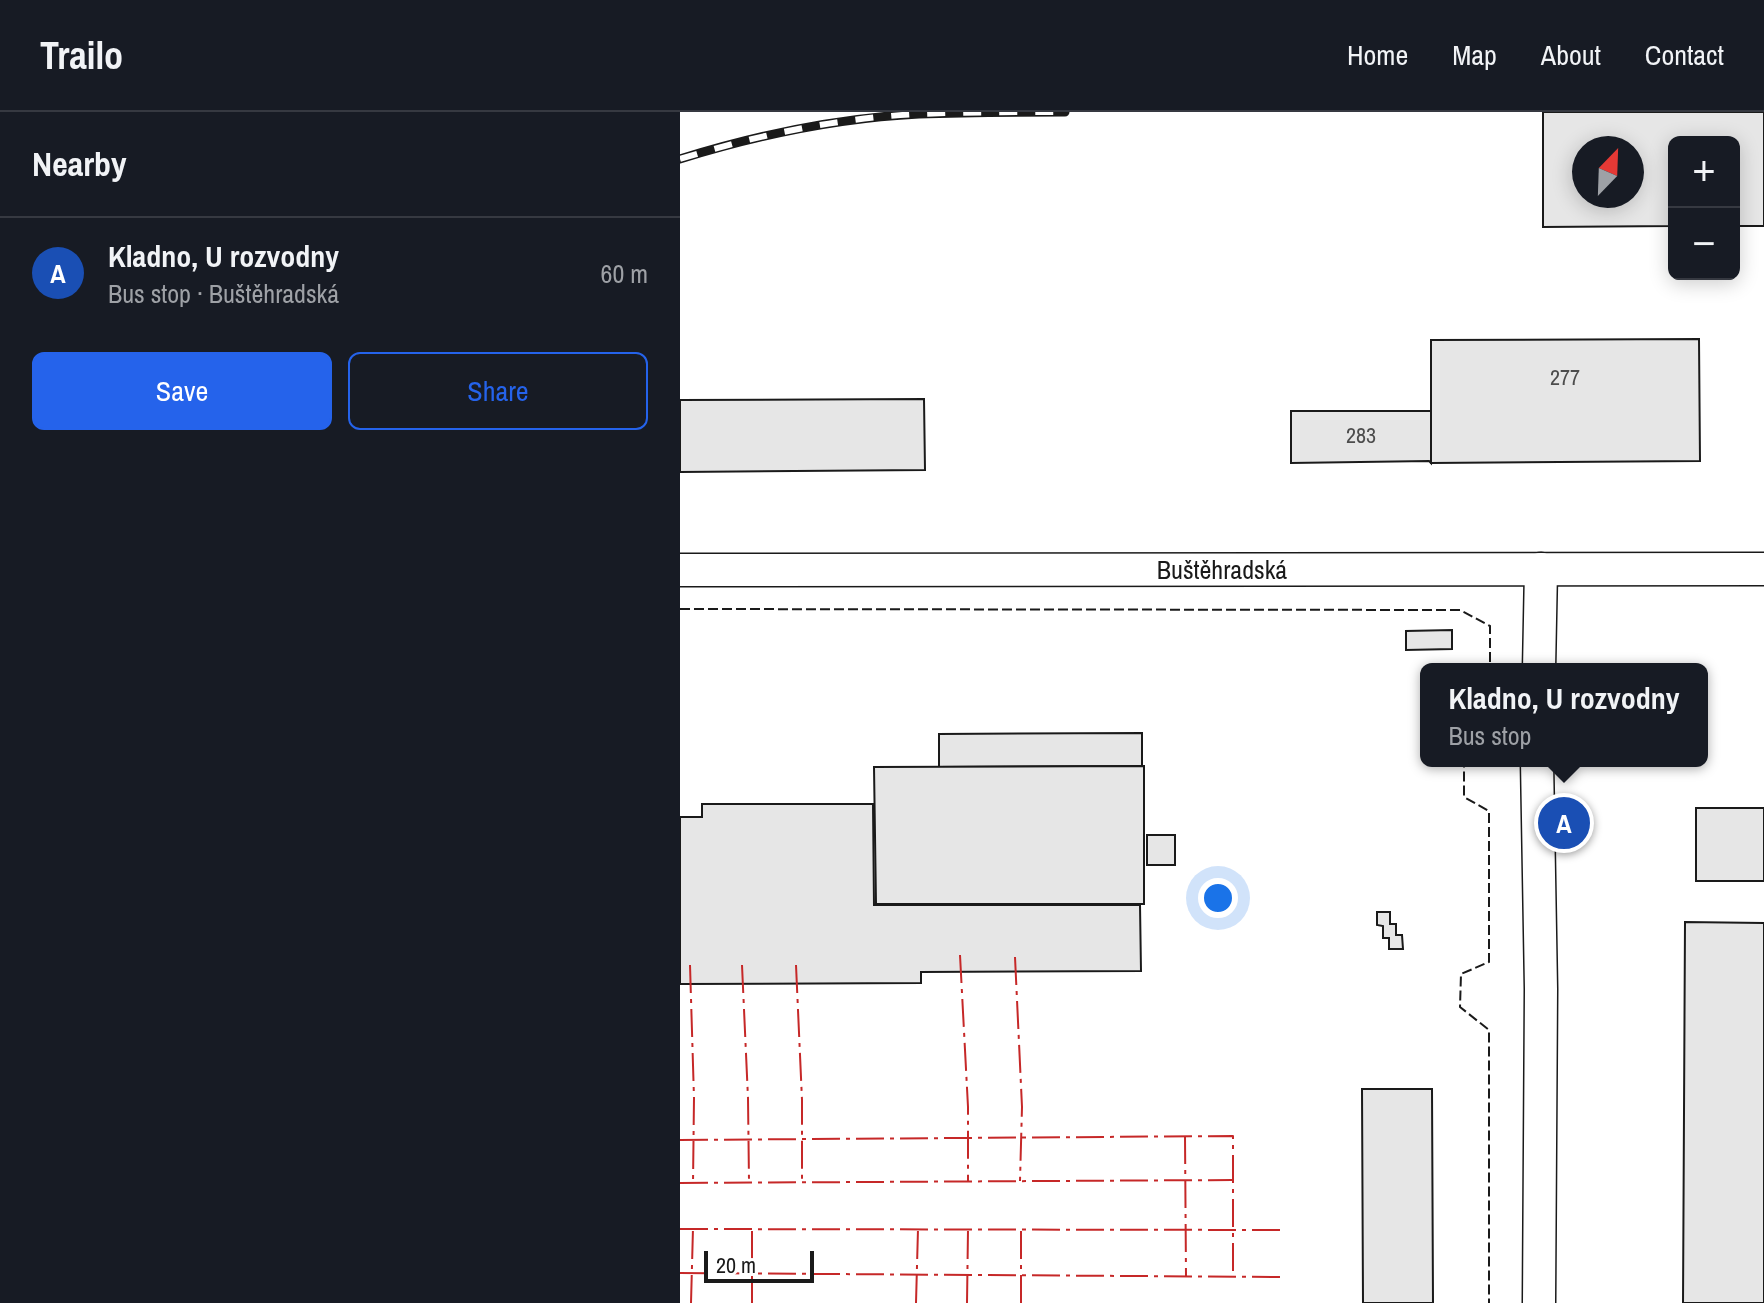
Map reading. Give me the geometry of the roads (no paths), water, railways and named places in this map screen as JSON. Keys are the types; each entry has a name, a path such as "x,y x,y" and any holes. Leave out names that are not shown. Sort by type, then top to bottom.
{"street":[{"path":"1539,663 1541,569"},
{"name":"Buštěhradská","path":"680,570 1764,569"},
{"path":"1537,767 1541,989 1539,1303"}],"railway":[{"path":"680,159 768,135 858,119 937,113 1065,112"}],"place":[{"name":"Kladno, U rozvodny","path":"1564,823"}]}
